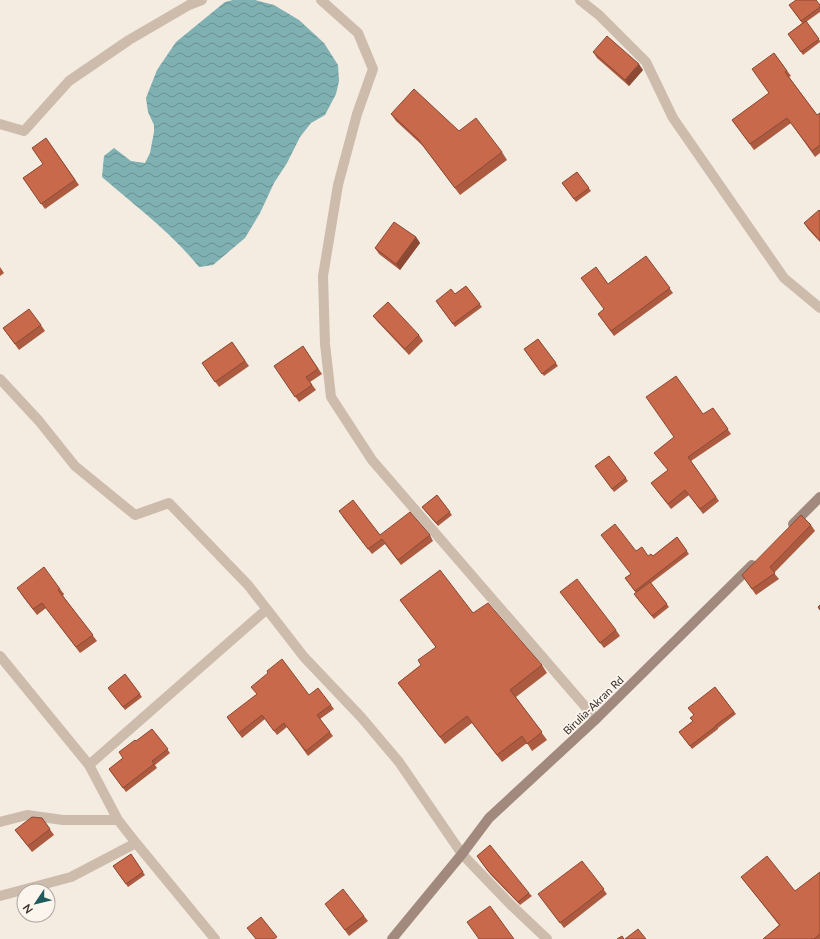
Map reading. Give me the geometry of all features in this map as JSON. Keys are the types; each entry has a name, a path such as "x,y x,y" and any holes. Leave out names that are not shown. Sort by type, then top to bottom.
{"street":[{"path":"0,124 24,130 70,81 129,40 189,5 202,0"},
{"path":"321,0 358,33 372,69 357,114 338,185 323,276 326,344 331,397 372,460 596,719"},
{"path":"580,0 599,15 646,62 673,118 784,278 820,308"},
{"path":"0,379 39,421 75,466 135,515 169,503 248,585 304,657 361,717 399,762 462,854 511,905 547,939"},
{"path":"787,530 820,497"},
{"name":"Birulia-Akran Rd","path":"392,939 462,854 489,818 596,719 759,558"},
{"path":"89,765 267,609"},
{"path":"0,656 89,765 118,820 215,939"},
{"path":"0,822 27,815 63,820 118,820"},
{"path":"0,896 71,878 136,843"}],"water":[{"path":"233,0 255,0 274,5 299,20 324,43 338,65 339,81 336,94 325,115 311,123 300,137 287,163 274,183 260,213 245,238 213,265 199,267 177,242 102,177 104,156 114,148 131,161 145,163 150,153 154,132 154,125 148,112 146,98 157,70 176,42 225,2"}],"building":[{"path":"796,0 816,0 820,7 801,21 789,5"},
{"path":"806,21 819,39 801,52 788,34"},
{"path":"607,36 639,64 625,80 593,52"},
{"path":"774,53 787,71 785,72 817,115 820,113 820,145 812,151 787,118 750,144 732,120 769,93 752,69"},
{"path":"414,89 459,131 476,118 502,152 455,188 418,139 391,114"},
{"path":"46,138 75,180 41,204 23,178 43,164 32,148"},
{"path":"577,172 589,188 574,199 562,183"},
{"path":"819,210 820,211 820,241 804,223"},
{"path":"394,222 416,237 396,264 375,248"},
{"path":"646,256 670,288 611,331 598,314 604,309 581,278 596,267 608,284"},
{"path":"466,286 480,304 453,324 436,301 451,289 455,294"},
{"path":"388,302 419,335 405,349 373,316"},
{"path":"29,309 41,325 15,344 3,328"},
{"path":"538,339 556,363 542,374 524,349"},
{"path":"232,342 245,361 215,382 202,363"},
{"path":"303,346 318,369 306,377 312,385 295,397 274,366"},
{"path":"676,376 703,414 713,408 728,429 688,457 716,497 700,509 685,490 668,504 651,483 668,470 654,453 674,437 646,397"},
{"path":"609,456 626,478 612,489 595,466"},
{"path":"437,495 450,512 436,523 422,507"},
{"path":"353,500 380,535 410,512 430,535 398,560 382,539 368,549 339,511"},
{"path":"801,515 811,525 770,567 775,573 752,589 742,575"},
{"path":"615,524 636,551 642,547 648,556 651,554 653,556 677,537 687,551 635,591 625,578 631,574 601,535"},
{"path":"44,567 60,589 58,590 93,635 76,647 42,603 33,609 17,588"},
{"path":"440,570 473,613 488,603 542,665 510,690 542,732 527,744 522,736 497,755 467,716 440,737 398,683 421,665 418,660 436,647 400,600"},
{"path":"577,579 616,630 600,643 560,592"},
{"path":"650,582 667,604 652,616 634,594"},
{"path":"282,659 309,695 318,688 331,705 317,715 330,732 306,751 284,723 274,731 262,715 239,733 227,717 257,694 251,687"},
{"path":"125,674 140,694 123,707 108,688"},
{"path":"715,687 734,712 690,746 679,732 693,721 690,718 694,715 688,708"},
{"path":"152,729 168,749 152,761 154,764 123,788 109,769 123,758 119,752"},
{"path":"32,817 42,818 50,829 28,846 15,830"},
{"path":"490,845 529,893 518,902 488,871 477,856"},
{"path":"131,854 143,872 126,884 113,866"},
{"path":"767,856 795,891 820,872 820,934 814,939 763,939 780,925 741,877"},
{"path":"582,861 604,889 560,923 538,894"},
{"path":"343,889 364,916 345,930 325,904"},
{"path":"490,906 514,939 479,939 467,922"},
{"path":"261,917 277,937 274,939 256,939 247,928"},
{"path":"638,929 646,939 625,939"},
{"path":"622,936 624,939 617,939"}]}
